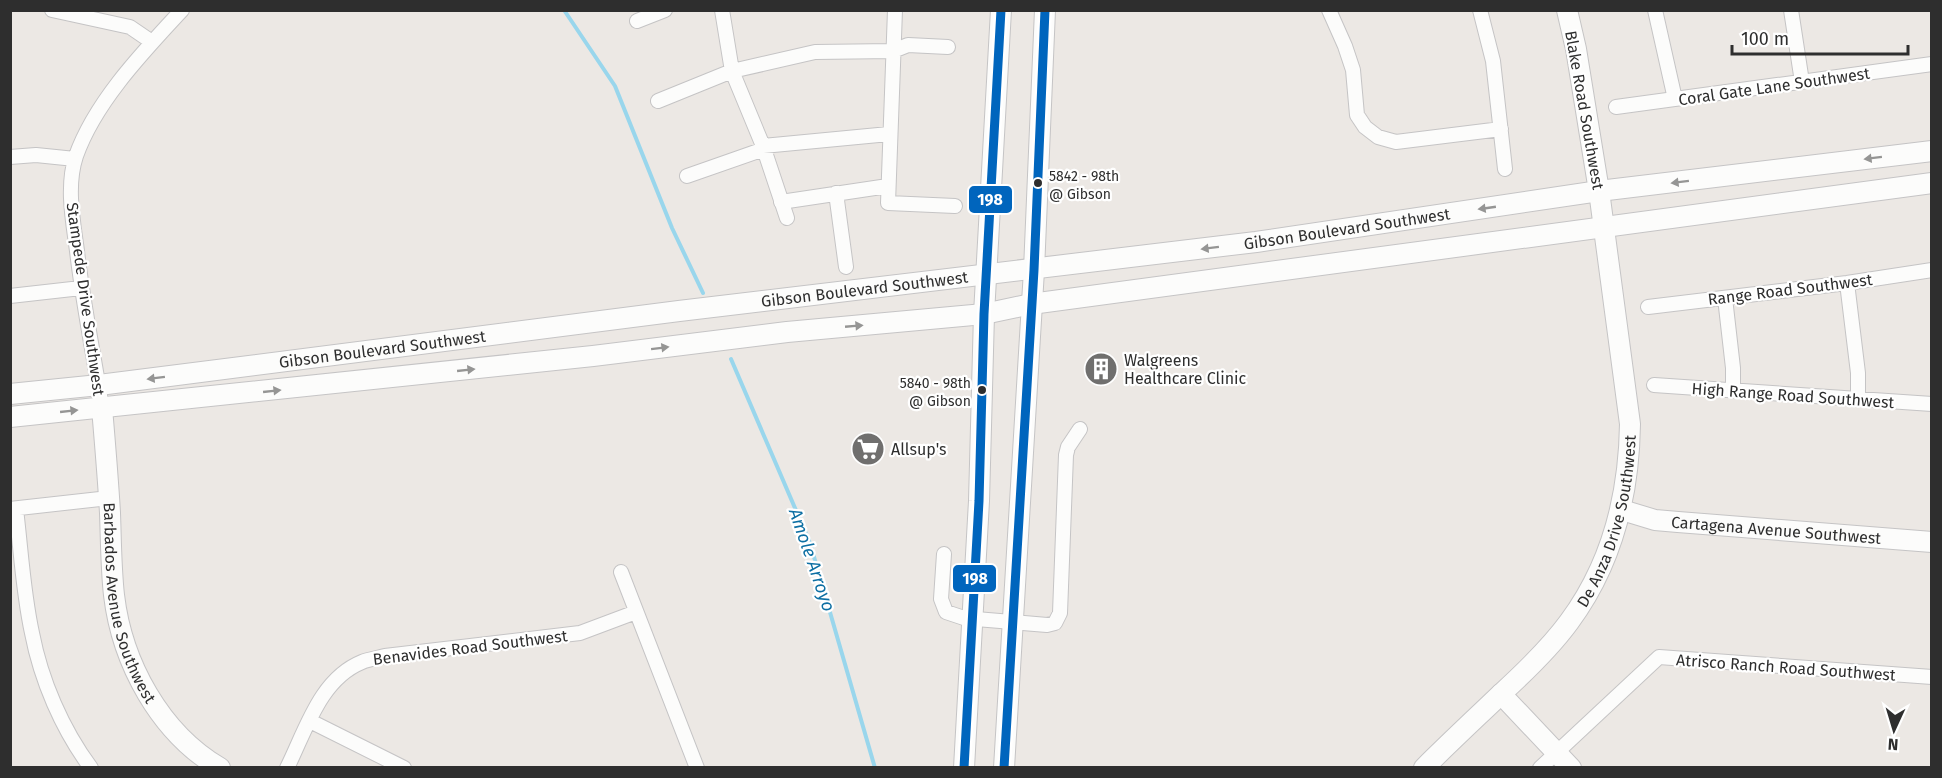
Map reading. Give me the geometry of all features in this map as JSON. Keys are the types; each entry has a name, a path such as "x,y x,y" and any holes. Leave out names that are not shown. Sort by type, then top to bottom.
{"street":[{"path":"52,10 130,27 152,42"},
{"name":"Stampede Drive Southwest","path":"102,408 81,288 70,202 75,159 89,124 152,42 182,10"},
{"path":"636,21 665,10"},
{"path":"722,10 732,71 764,148 787,218"},
{"path":"895,10 888,203 955,206"},
{"path":"964,768 973,619 984,314 1000,10"},
{"path":"1004,768 1034,270 1045,10"},
{"path":"1329,10 1353,70 1357,115 1371,132 1386,141 1396,142 1501,129"},
{"path":"1480,10 1493,61 1505,169"},
{"name":"Blake Road Southwest","path":"1567,10 1576,49 1601,209"},
{"path":"1655,10 1675,99"},
{"path":"1791,10 1802,82"},
{"path":"658,101 732,71 814,52 893,51 908,45 948,47"},
{"name":"Coral Gate Lane Southwest","path":"1616,107 1932,64"},
{"path":"687,176 764,148 889,134"},
{"name":"Gibson Boulevard Southwest","path":"10,417 593,356 784,332 984,314 1932,151"},
{"path":"10,157 36,155 75,159"},
{"name":"Gibson Boulevard Southwest","path":"10,394 99,385 679,311 1256,242 1601,209 1932,183"},
{"path":"782,201 888,186"},
{"path":"836,194 846,267"},
{"name":"De Anza Drive Southwest","path":"1424,768 1554,641 1583,601 1610,546 1622,510 1630,456 1630,424 1601,209"},
{"name":"Range Road Southwest","path":"1648,307 1847,283 1932,270"},
{"path":"1847,283 1858,373 1858,398"},
{"path":"10,296 81,288"},
{"path":"1725,298 1733,368 1733,390"},
{"name":"High Range Road Southwest","path":"1654,385 1932,404"},
{"name":"Barbados Avenue Southwest","path":"102,408 114,596 127,652 150,700 177,734 202,757 220,768"},
{"path":"944,554 941,599 946,612 973,619 1052,625 1055,623 1060,613 1066,455 1068,447 1080,429"},
{"path":"91,768 78,751 62,722 38,659 31,631 13,509 109,498"},
{"name":"Cartagena Avenue Southwest","path":"1622,510 1655,520 1932,542"},
{"path":"621,572 697,768"},
{"name":"Benavides Road Southwest","path":"287,768 329,685 344,671 363,661 385,656 580,633 636,612"},
{"name":"Atrisco Ranch Road Southwest","path":"1540,768 1659,657 1932,678"},
{"path":"1501,694 1571,768"},
{"path":"310,721 404,768"}],"waterway":[{"name":"Amole Arroyo","path":"564,10 615,86 672,228 703,293"},
{"name":"Amole Arroyo","path":"731,359 810,543 875,768"}],"transit line":[{"name":"198","path":"964,768 979,501 984,314 1001,10"},
{"name":"198","path":"1004,768 1034,270 1045,10"}],"place":[{"name":"5842 - 98th @ Gibson","path":"1038,183"},
{"name":"Walgreens Healthcare Clinic","path":"1101,369"},
{"name":"5840 - 98th @ Gibson","path":"982,390"},
{"name":"Allsup's","path":"868,449"}]}
